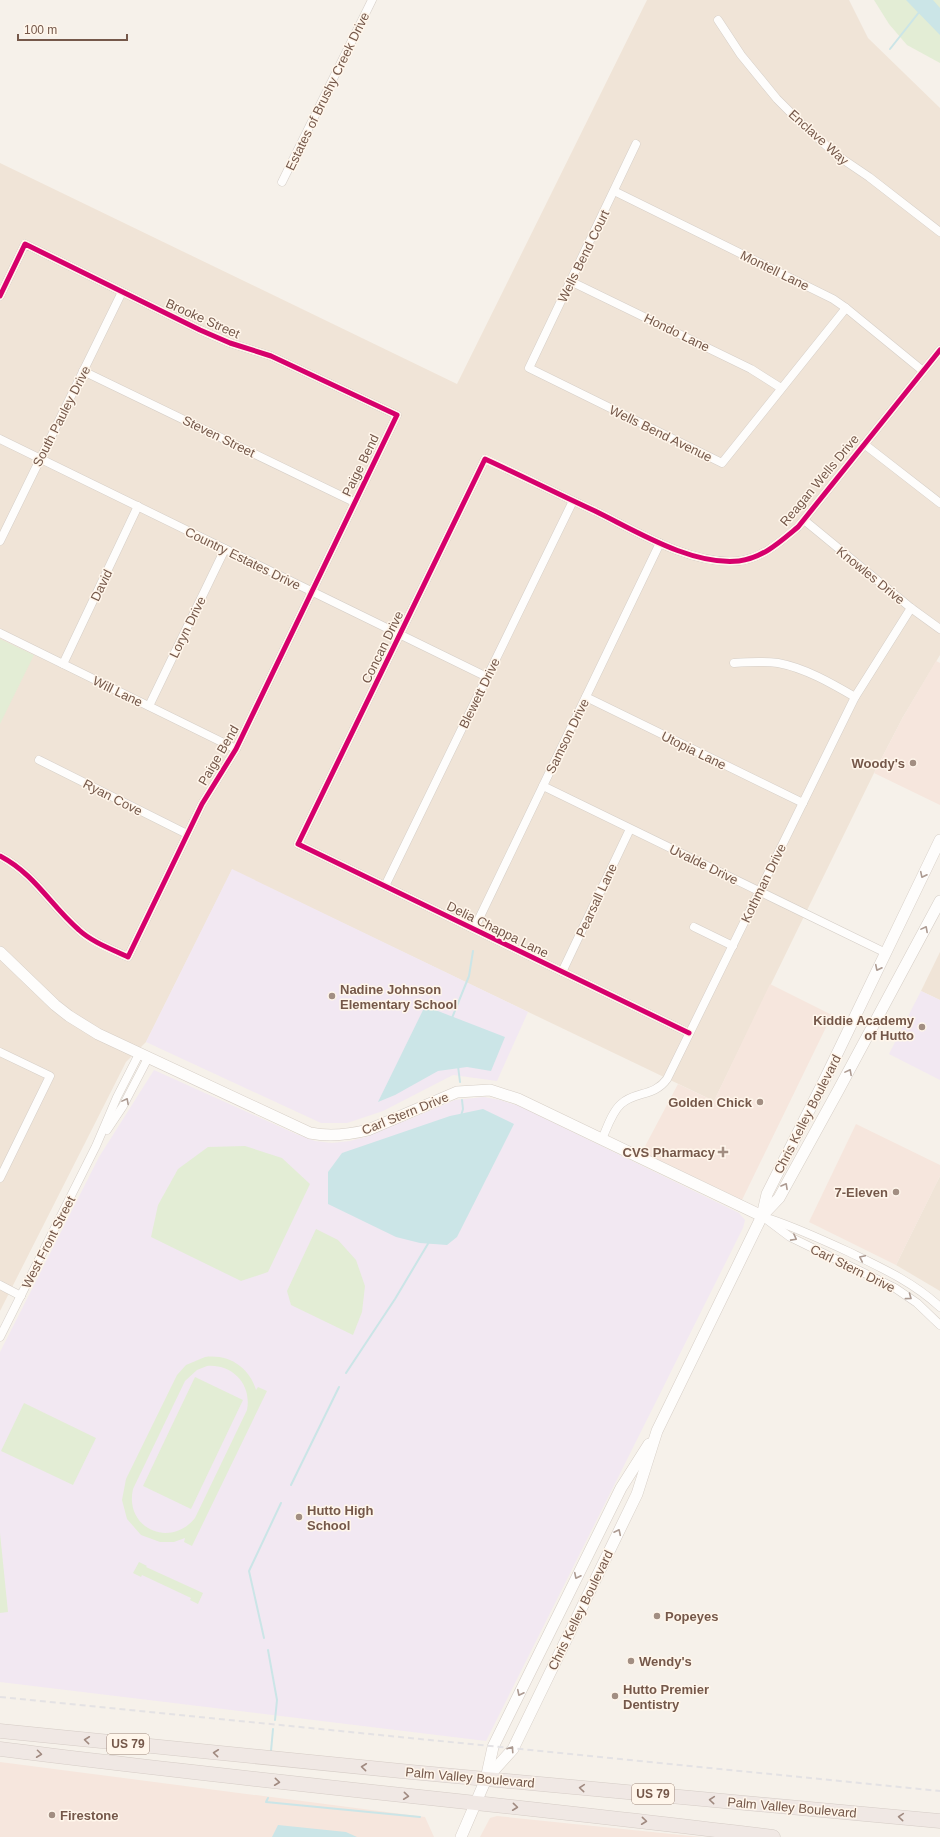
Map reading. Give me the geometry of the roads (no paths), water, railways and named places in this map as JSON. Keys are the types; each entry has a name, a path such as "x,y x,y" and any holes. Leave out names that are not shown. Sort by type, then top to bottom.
{"highway":[{"name":"Palm Valley Boulevard","path":"0,1731 486,1779 940,1821"},
{"name":"Palm Valley Boulevard","path":"0,1749 145,1768 659,1823 773,1837"}],"main road":[{"name":"Chris Kelley Boulevard","path":"461,1837 486,1779 494,1747 621,1488 657,1431 762,1216 767,1194 824,1081 940,840"},
{"name":"Chris Kelley Boulevard","path":"762,1216 779,1198 940,901"},
{"name":"Carl Stern Drive","path":"0,952 42,993 69,1016 98,1034 300,1129 317,1134 335,1136 355,1133 374,1127 451,1094 479,1089 490,1090 518,1099 762,1216"},
{"name":"Chris Kelley Boulevard","path":"486,1779 513,1749 637,1494 657,1431"}],"street":[{"name":"Estates of Brushy Creek Drive","path":"282,182 372,0"},
{"name":"Enclave Way","path":"718,20 742,55 772,93 804,126 838,156 891,193 940,232"},
{"name":"Wells Bend Court","path":"529,368 636,144"},
{"name":"Montell Lane","path":"614,191 817,290 846,308 922,371"},
{"name":"Brooke Street","path":"0,296 25,244 216,338 271,356 397,415"},
{"name":"Hondo Lane","path":"570,281 751,369 781,388"},
{"name":"South Pauley Drive","path":"0,541 122,292"},
{"name":"Wells Bend Avenue","path":"529,368 722,464 846,308"},
{"name":"Reagan Wells Drive","path":"485,459 660,543 699,557 719,561 740,561 774,547 804,520 940,350"},
{"name":"Steven Street","path":"83,371 354,502"},
{"name":"Paige Bend","path":"0,856 20,869 38,885 79,931 98,943 128,957 202,804 236,749 397,415"},
{"name":"Country Estates Drive","path":"0,439 487,676"},
{"path":"864,444 940,503"},
{"name":"Concan Drive","path":"298,844 485,459"},
{"name":"Blewett Drive","path":"384,886 573,501"},
{"name":"David","path":"63,664 138,506"},
{"name":"Knowles Drive","path":"804,520 940,630"},
{"name":"Samson Drive","path":"474,929 660,543"},
{"name":"Loryn Drive","path":"149,706 225,549"},
{"name":"Kothman Drive","path":"602,1139 615,1112 622,1103 628,1099 656,1090 662,1085 855,697 911,608"},
{"name":"Will Lane","path":"0,633 236,749"},
{"path":"734,663 759,661 793,666 835,685 855,697"},
{"name":"Utopia Lane","path":"586,697 803,803"},
{"name":"Ryan Cove","path":"39,760 187,834"},
{"name":"Uvalde Drive","path":"543,786 886,953"},
{"name":"Pearsall Lane","path":"562,972 630,828"},
{"name":"Delia Chappa Lane","path":"298,844 689,1033"},
{"path":"694,927 732,946"},
{"path":"0,1052 50,1076 2,1167 0,1178"},
{"name":"West Front Street","path":"0,1337 96,1146 117,1097 144,1056"},
{"name":"Carl Stern Drive","path":"762,1216 795,1227 888,1270 912,1284 940,1307"},
{"name":"Carl Stern Drive","path":"762,1216 790,1237 895,1288 917,1303 940,1325"},
{"path":"0,1285 21,1296"}],"water":[{"path":"906,0 933,0 940,8 940,35"},
{"path":"425,1006 505,1037 491,1071 467,1067 438,1071 395,1095 378,1102"},
{"path":"483,1109 514,1124 457,1237 447,1245 420,1243 396,1237 328,1204 328,1172 342,1153 450,1116"},
{"path":"278,1825 346,1832 357,1837 272,1837"}],"waterway":[{"path":"890,49 920,11"},
{"path":"452,1018 469,976 473,951"},
{"path":"458,1066 460,1082"},
{"path":"461,1116 463,1109 462,1100"},
{"path":"346,1373 395,1299 429,1242"},
{"path":"291,1485 339,1387"},
{"path":"264,1638 249,1571 281,1503"},
{"path":"268,1650 277,1700 275,1720"},
{"path":"271,1751 273,1729"},
{"path":"268,1798 266,1802 420,1817"}],"railway":[{"path":"0,1697 940,1791"}],"place":[{"name":"Woody's","path":"913,763"},
{"name":"Nadine Johnson Elementary School","path":"332,996"},
{"name":"Kiddie Academy of Hutto","path":"922,1027"},
{"name":"Golden Chick","path":"760,1102"},
{"name":"CVS Pharmacy","path":"723,1152"},
{"name":"7-Eleven","path":"896,1192"},
{"name":"Hutto High School","path":"299,1517"},
{"name":"Popeyes","path":"657,1616"},
{"name":"Wendy's","path":"631,1661"},
{"name":"Hutto Premier Dentistry","path":"615,1696"},
{"name":"Firestone","path":"52,1815"}]}
